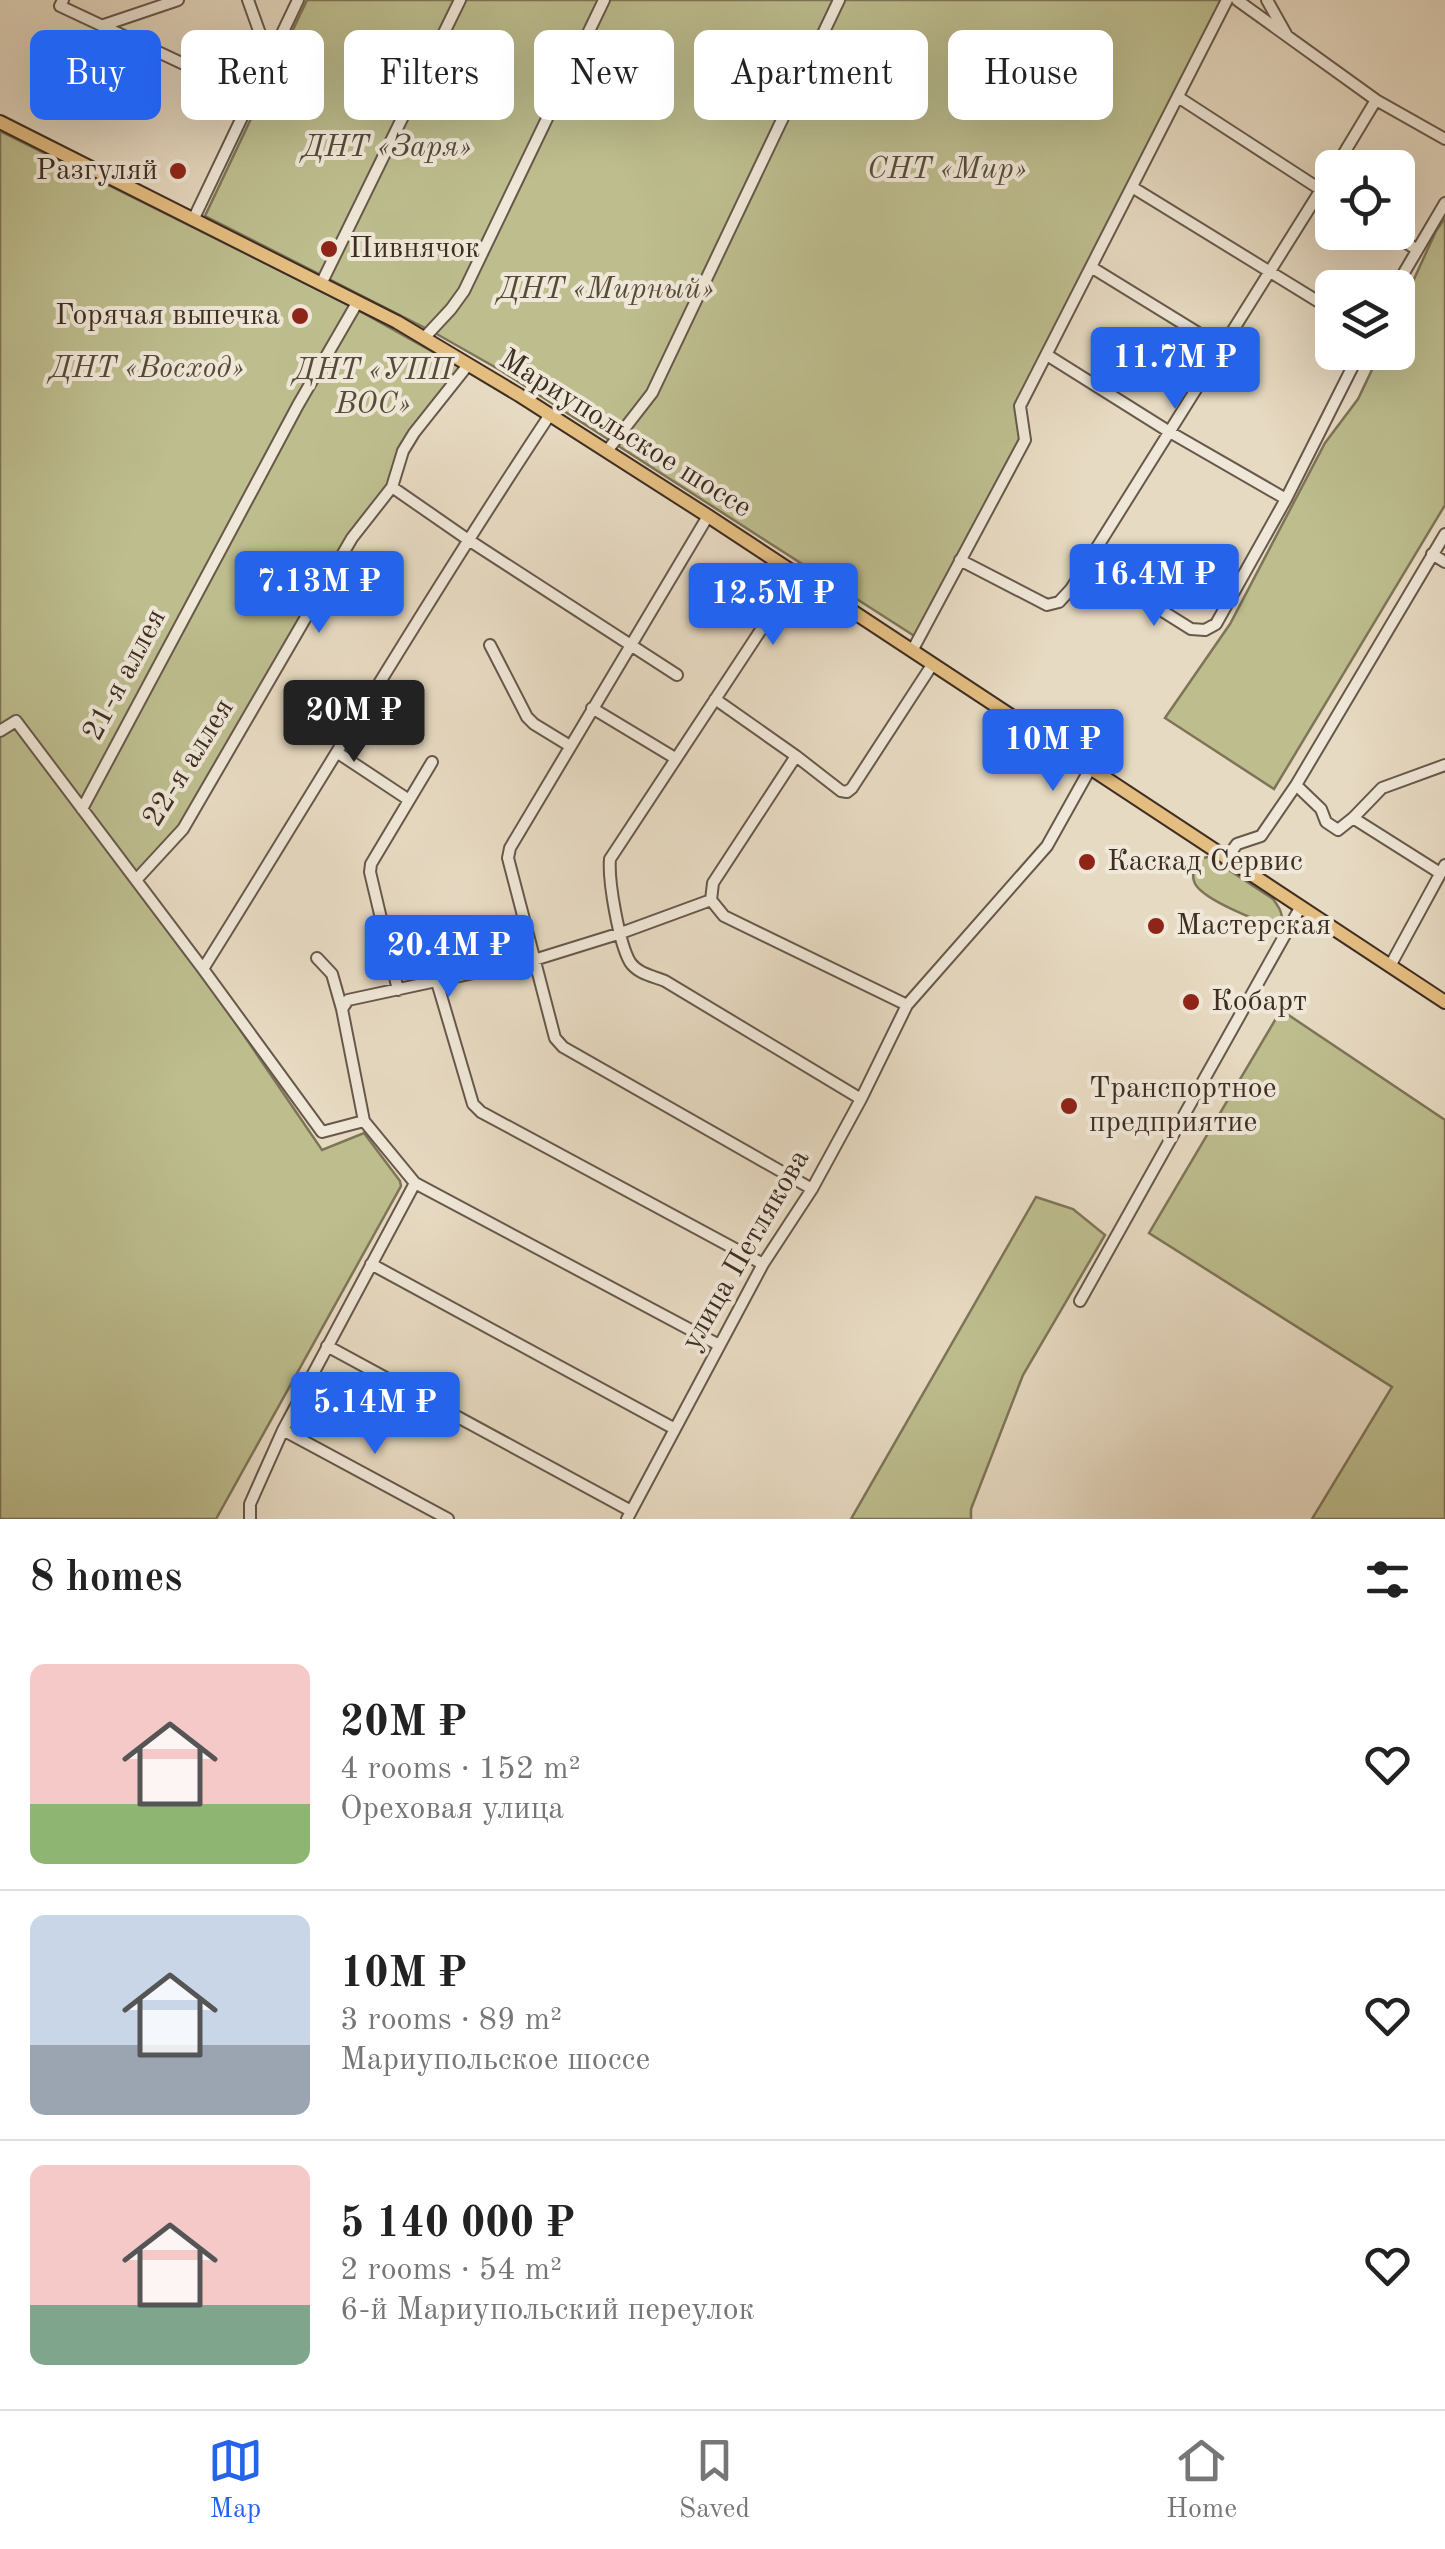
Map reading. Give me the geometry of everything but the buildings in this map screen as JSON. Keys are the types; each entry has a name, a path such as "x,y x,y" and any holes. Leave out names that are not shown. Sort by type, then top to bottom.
{"main road":[{"name":"Мариупольское шоссе","path":"0,122 424,338 708,516 1445,1002"}],"street":[{"path":"103,26 178,0"},
{"path":"248,0 259,30"},
{"path":"280,30 298,0"},
{"path":"321,284 460,0"},
{"path":"424,338 464,291 604,0"},
{"path":"607,451 652,394 840,0"},
{"path":"912,652 1024,440 1020,406 1227,0"},
{"path":"1237,0 1376,100 1445,139"},
{"path":"1267,0 1288,38"},
{"path":"62,3 181,62"},
{"path":"1178,97 1315,186"},
{"path":"1346,150 1376,100"},
{"path":"193,220 241,120"},
{"path":"1132,187 1315,300"},
{"path":"960,560 1047,604 1059,602 1315,200"},
{"path":"1404,270 1445,202"},
{"path":"1092,267 1221,348"},
{"name":"21-я аллея","path":"82,809 357,302"},
{"path":"1046,354 1286,499"},
{"name":"22-я аллея","path":"136,880 184,829 352,538 392,486 414,433 468,365"},
{"path":"1086,563 1191,629 1205,630 1220,619 1351,370"},
{"path":"203,969 467,539 549,416"},
{"path":"392,486 677,675"},
{"path":"708,516 510,848 508,858 555,1038 562,1047 812,1189"},
{"path":"1226,859 1237,844 1261,836 1296,785 1445,534"},
{"path":"1432,554 1445,562"},
{"path":"798,575 610,859 608,873 620,933 631,964 642,973 665,980 860,1098"},
{"path":"490,645 527,717 570,746"},
{"path":"715,699 840,791 847,792 932,664"},
{"path":"592,708 675,758"},
{"path":"0,731 16,721 322,1132 364,1122"},
{"path":"338,753 409,800"},
{"path":"710,900 713,882 796,756"},
{"path":"398,990 371,864 432,762"},
{"path":"1296,785 1321,809 1326,822 1338,830 1382,788 1445,765"},
{"name":"улица Петлякова","path":"629,1515 763,1264 812,1189 907,1005 1047,846 1090,768"},
{"path":"1354,818 1443,869 1390,966"},
{"path":"342,1009 348,1000 534,960 710,900"},
{"path":"710,900 724,916 907,1005"},
{"path":"1080,1301 1300,908"},
{"path":"387,942 436,928"},
{"path":"317,958 332,974 364,1122 414,1183 720,1345"},
{"path":"437,982 473,1104 481,1112 763,1264"},
{"path":"250,1519 250,1504 282,1430 414,1183"},
{"path":"371,1264 675,1429"},
{"path":"326,1346 629,1515"},
{"path":"282,1430 448,1519"}],"green space":[{"path":"307,0 1223,0 1019,406 1023,439 916,637 500,370 205,216 250,120 324,120 324,30 293,30"},
{"path":"0,131 349,305 465,370 414,433 389,485 352,538 183,829 136,884 322,1150 364,1133 401,1186 216,1519 0,1519"},
{"path":"1445,218 1445,505 1274,789 1165,718 1230,624 1325,443 1358,399 1372,370 1415,370 1415,277"},
{"path":"1209,857 1273,899 1282,915 1280,925 1272,926 1240,913 1198,888 1194,869 1201,858"},
{"path":"1281,1010 1445,1120 1445,1519 1312,1519 1392,1387 1149,1233"},
{"path":"1036,1197 1073,1209 1105,1235 1023,1375 971,1509 971,1519 851,1519"}],"place":[{"name":"Разгуляй","path":"178,171"},
{"name":"Пивнячок","path":"329,249"},
{"name":"Горячая выпечка","path":"300,316"},
{"name":"Каскад Сервис","path":"1087,862"},
{"name":"Мастерская","path":"1156,926"},
{"name":"Кобарт","path":"1191,1002"},
{"name":"Транспортное предприятие","path":"1069,1106"}],"park label":[{"name":"ДНТ «Заря»","path":"387,148"},
{"name":"СНТ «Мир»","path":"947,170"},
{"name":"ДНТ «Мирный»","path":"606,290"},
{"name":"ДНТ «Восход»","path":"147,369"},
{"name":"ДНТ «УПП ВОС»","path":"373,388"}]}
